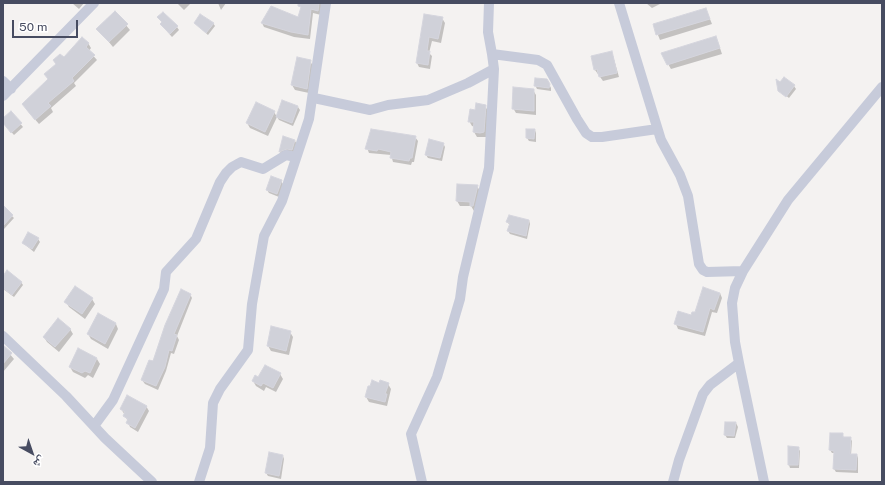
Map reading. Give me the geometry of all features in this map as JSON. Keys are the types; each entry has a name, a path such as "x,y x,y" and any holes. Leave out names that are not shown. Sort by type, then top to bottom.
{"street":[{"path":"3,96 94,3"},
{"path":"199,482 210,448 213,403 220,389 248,350 252,304 264,236 282,202 309,119 314,98 326,3"},
{"path":"422,482 411,434 438,377 460,299 463,277 490,158 494,69 488,32 489,3"},
{"path":"619,3 657,129 680,175 688,196 699,264 703,270 707,272 743,271"},
{"path":"492,54 538,60 547,65 576,119 586,133 592,137 602,137 657,129"},
{"path":"314,98 370,110 388,105 428,100 468,83 494,69"},
{"path":"3,80 11,89"},
{"path":"764,482 735,342 732,303 734,288 743,271 788,200 882,87"},
{"path":"94,426 113,400 164,289 166,272 196,239 220,182 226,173 232,167 241,162 263,169 286,155 296,157"},
{"path":"3,336 64,394 104,438 152,482"},
{"path":"674,482 682,452 703,394 710,385 739,363"}],"building":[{"path":"298,3 319,3 318,11 311,9 308,35 291,32 261,23 271,6 298,17 301,7 298,6"},
{"path":"706,8 710,19 656,35 653,24"},
{"path":"115,11 128,24 109,42 96,29"},
{"path":"163,12 178,26 170,34 160,24 162,22 157,17"},
{"path":"200,14 214,23 206,33 194,23"},
{"path":"424,14 443,17 438,39 429,37 427,51 430,51 428,65 416,63"},
{"path":"716,36 720,48 667,65 661,53"},
{"path":"82,37 89,43 86,47 95,55 72,78 74,81 48,103 51,106 35,120 22,104 48,79 44,74 56,64 53,60 60,54 64,57"},
{"path":"612,51 617,73 599,77 597,69 594,70 591,56"},
{"path":"297,57 311,60 307,89 291,85"},
{"path":"784,77 795,85 786,97 778,91 776,79 780,82"},
{"path":"535,78 547,79 550,84 549,88 534,86"},
{"path":"513,87 534,89 534,111 512,109"},
{"path":"282,100 298,106 292,123 276,117"},
{"path":"256,102 275,111 265,132 246,123"},
{"path":"476,103 486,105 484,132 480,133 473,132 474,122 468,122 470,109 475,110"},
{"path":"11,111 22,123 11,133 3,123 3,118"},
{"path":"371,129 416,136 412,158 410,158 409,161 390,158 391,152 378,149 377,151 365,149"},
{"path":"526,129 535,129 534,139 526,138"},
{"path":"283,136 295,140 292,150 287,149 279,152"},
{"path":"429,139 444,143 440,158 425,155"},
{"path":"271,176 282,180 277,194 266,190"},
{"path":"457,184 478,185 473,206 470,206 470,202 456,201"},
{"path":"3,205 13,215 3,226"},
{"path":"509,215 529,220 526,236 507,231 510,223 506,222"},
{"path":"28,232 39,238 32,249 22,243"},
{"path":"7,270 22,282 12,295 3,288 3,276"},
{"path":"75,286 93,298 82,314 64,302"},
{"path":"703,287 720,293 714,310 710,308 703,332 674,324 678,311 691,315 692,312 695,312"},
{"path":"181,289 191,294 174,334 177,335 172,351 169,350 165,367 156,386 141,380 149,360 153,361 165,325"},
{"path":"98,313 116,323 105,344 87,334"},
{"path":"58,318 71,329 55,347 43,337"},
{"path":"271,326 291,331 286,351 267,346"},
{"path":"3,345 12,353 3,364"},
{"path":"78,348 97,358 90,373 85,371 82,373 69,367"},
{"path":"265,365 281,373 273,388 263,383 261,386 252,381 255,375 258,377"},
{"path":"372,380 379,383 380,380 389,383 385,394 387,394 385,402 365,397 368,386 370,386"},
{"path":"127,395 147,406 135,428 126,423 128,419 123,416 125,412 120,409"},
{"path":"725,422 736,422 734,436 724,435"},
{"path":"830,433 843,433 843,437 851,437 850,454 857,454 856,470 833,469 834,451 829,450"},
{"path":"788,446 799,447 798,465 788,465"},
{"path":"269,452 283,455 279,476 265,473"}]}
